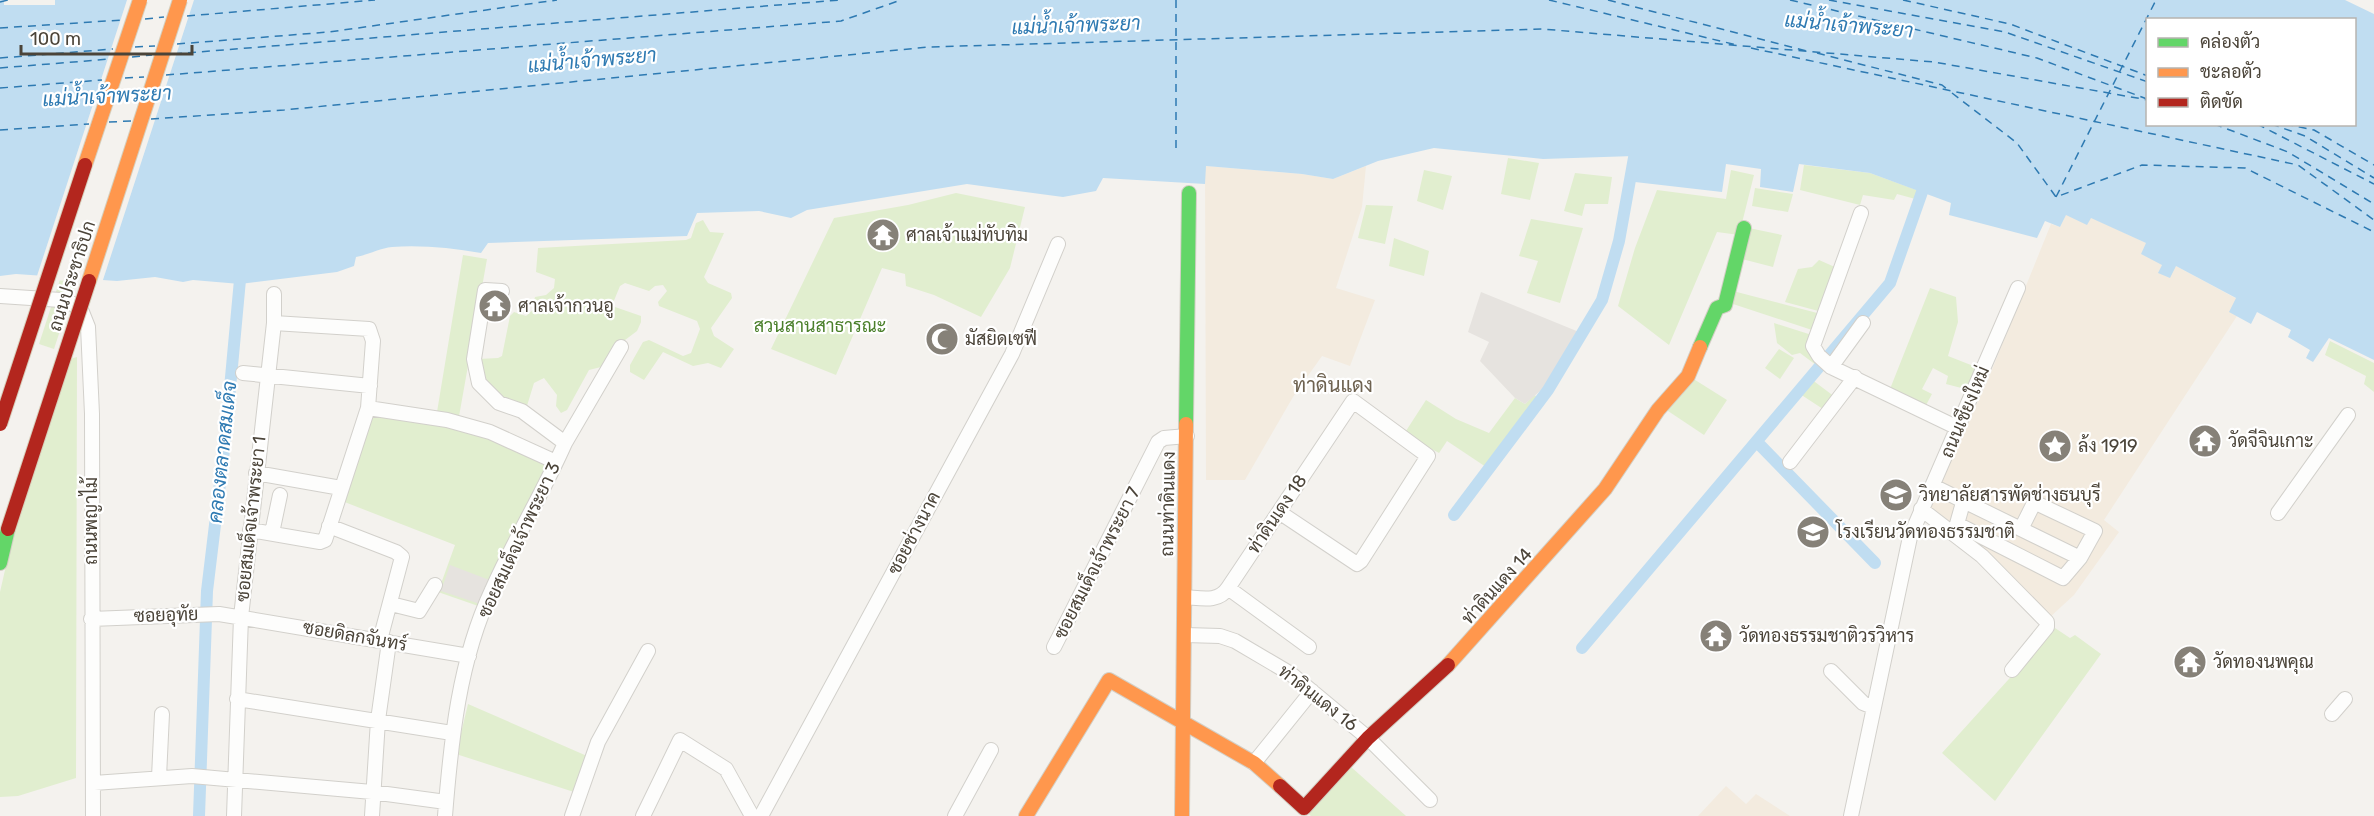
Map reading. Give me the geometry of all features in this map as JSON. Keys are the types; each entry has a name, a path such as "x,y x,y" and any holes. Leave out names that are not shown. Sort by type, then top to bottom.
{"street":[{"name":"ถนนประชาธิปก","path":"0,424 140,0"},
{"name":"ถนนประชาธิปก","path":"0,563 8,529 180,0"},
{"name":"ถนนท่าดินแดง","path":"1182,816 1181,719 1185,635 1189,193"},
{"path":"1861,213 1813,346 1819,356 1831,366 1958,428"},
{"name":"ท่าดินแดง 14","path":"1026,816 1109,680 1181,719 1254,763 1304,808 1368,738 1460,654 1605,489 1658,410 1688,376 1717,308 1725,305 1744,228"},
{"name":"ซอยช่างนาค","path":"761,816 1012,354 1058,244"},
{"name":"ถนนเชียงใหม่","path":"1851,816 1910,537 2018,288"},
{"name":"ซอยสมเด็จเจ้าพระยา 3","path":"445,809 452,733 469,656 491,591 565,443 522,411 499,403 476,377 474,359 485,290 502,291"},
{"name":"ซอยสมเด็จเจ้าพระยา 1","path":"234,816 241,617 266,377 274,323 274,294"},
{"name":"ถนนพญาไม้","path":"0,296 67,302 82,312 88,327 92,414 93,816"},
{"path":"250,530 322,542 368,408 372,334 369,329 274,323"},
{"path":"1831,366 1863,323"},
{"path":"565,443 621,346"},
{"path":"243,373 370,386"},
{"path":"1790,462 1854,377"},
{"name":"ท่าดินเดง 18","path":"1228,588 1353,401 1428,456 1361,561 1354,563 1279,512"},
{"path":"368,408 447,420 490,432 556,462"},
{"path":"2278,513 2348,415"},
{"name":"ซอยสมเด็จเจ้าพระยา 7","path":"1054,647 1158,442 1164,438 1186,436"},
{"path":"256,474 341,488"},
{"path":"1933,486 1964,499 2080,558"},
{"path":"272,533 280,495"},
{"path":"1964,499 1957,524 2059,576 2067,576 2095,531 2038,504 2033,505 2022,528"},
{"path":"1921,509 1982,556 2046,621 2047,627 2012,670"},
{"path":"329,526 396,552 402,557 384,641 372,816"},
{"path":"391,604 419,611 435,585"},
{"path":"1185,597 1216,598 1223,595 1228,588 1309,647"},
{"name":"ซอยอุทัย","path":"91,619 197,613 241,617"},
{"name":"ซอยดิลกจันทร์","path":"241,617 469,656"},
{"name":"ท่าดินแดง 16","path":"1185,635 1220,636 1235,641 1291,674 1368,738 1430,800"},
{"path":"572,816 598,742 648,651"},
{"path":"1832,671 1863,703 1873,707"},
{"path":"1254,763 1312,691"},
{"path":"237,699 452,733"},
{"path":"2332,714 2345,699"},
{"path":"159,777 162,714"},
{"path":"643,816 680,740 726,769 752,816"},
{"path":"955,816 991,750"},
{"path":"94,783 192,776 235,779 372,792 445,809"}],"shaded area":[{"path":"1205,166 1302,174 1333,179 1366,166 1362,207 1336,288 1375,300 1350,366 1322,356 1293,397 1245,480 1206,480"},
{"name":"ล้ง 1919","path":"2066,214 2091,217 2146,243 2162,265 2159,272 2176,266 2237,299 2230,312 2237,316 2104,520 2119,532 2074,595 2049,618 1928,509 1987,382 2051,224 2060,227"},
{"path":"1481,292 1579,332 1547,385 1525,404 1515,398 1480,361 1489,342 1468,332"},
{"path":"450,565 492,581 483,605 441,591"},
{"path":"1726,786 1746,804 1756,794 1790,816 1698,816"}],"green space":[{"path":"151,0 168,0 54,349 39,344"},
{"path":"1508,158 1539,163 1530,200 1501,194"},
{"path":"1804,165 1870,173 1922,192 1919,200 1897,194 1894,200 1863,195 1860,205 1800,190"},
{"path":"1424,170 1452,176 1443,210 1417,201"},
{"path":"1731,170 1754,175 1739,235 1717,232 1669,345 1618,306 1635,248 1657,190 1726,199"},
{"path":"1575,173 1612,177 1608,204 1585,204 1582,216 1564,211"},
{"path":"1755,188 1793,194 1788,212 1752,206"},
{"name":"สวนสานสาธารณะ","path":"956,193 1025,207 1010,268 981,317 934,295 906,286 905,274 882,268 836,375 771,349 834,218 908,205"},
{"path":"1366,205 1393,206 1385,244 1358,238"},
{"path":"1531,219 1583,228 1560,303 1527,293 1538,261 1519,256"},
{"path":"703,220 710,232 724,233 704,277 708,283 731,293 732,298 711,328 714,336 734,349 721,368 708,363 693,366 663,352 644,380 630,372 630,365 643,342 649,340 683,356 691,353 700,329 697,321 659,306 658,302 667,291 663,285 655,286 649,291 625,283 620,286 613,303 615,307 641,316 637,331 621,343 605,366 589,370 567,410 561,413 556,406 557,395 544,378 534,383 526,409 493,393 485,380 478,359 502,356 510,316 514,312 526,316 535,308 533,305 535,297 546,295 554,288 555,279 536,272 538,248 686,240 691,238 696,223"},
{"path":"1749,228 1782,235 1773,267 1742,259"},
{"path":"1394,238 1429,251 1424,276 1389,266"},
{"path":"463,255 487,259 458,422 436,418"},
{"path":"1819,260 1837,268 1822,312 1785,302 1798,269 1812,267"},
{"path":"1930,288 1956,297 1958,322 1948,356 1976,367 1969,390 1946,384 1948,376 1933,368 1922,389 1932,394 1925,407 1890,389"},
{"path":"1733,291 1821,314 1815,331 1730,303"},
{"path":"1774,323 1815,336 1820,361 1816,365 1800,353 1792,355 1777,343"},
{"path":"2330,341 2374,363 2374,392 2364,384 2366,376 2325,355"},
{"path":"1779,349 1794,358 1780,379 1765,368"},
{"path":"77,357 76,778 18,796 0,797 0,592 13,535 70,359"},
{"path":"1692,378 1727,400 1704,435 1665,409"},
{"path":"1811,379 1835,397 1826,411 1800,394"},
{"path":"1534,395 1540,398 1486,467 1447,441 1439,453 1404,434 1426,400 1456,419 1489,433 1515,398 1525,404"},
{"path":"371,412 447,421 554,463 484,608 438,592 455,545 342,501"},
{"path":"2055,628 2070,638 2075,635 2101,654 1995,801 1942,753"},
{"path":"468,704 587,756 574,792 456,754"},
{"path":"1350,766 1406,816 1311,816 1307,813"}],"water":[{"name":"แม่น้ำเจ้าพระยา","path":"0,0 2345,0 2374,14 2374,360 2329,338 2313,362 2306,358 2310,350 2288,337 2291,330 2257,312 2251,324 2229,312 2236,298 2176,266 2170,278 2158,273 2162,265 2141,254 2146,243 2091,218 2087,225 2066,215 2060,227 2045,221 2037,238 1949,215 1951,203 1870,173 1799,164 1793,192 1760,187 1761,169 1726,164 1722,192 1635,182 1634,156 1543,159 1434,148 1378,161 1333,179 1302,174 1206,166 1205,184 1103,178 1096,191 1063,197 967,184 807,210 791,218 759,211 697,213 687,236 488,243 481,253 437,247 392,247 356,257 354,266 337,272 240,284 193,280 183,282 155,277 117,281 16,274 0,276"}],"pier":[{"path":"4,0 55,0 55,5 4,5"},
{"path":"127,0 194,0 102,283 36,279"}],"waterway":[{"path":"1454,515 1548,390 1602,300 1619,241 1637,141"},
{"path":"1582,648 1890,283 1922,192"},
{"name":"คลองตลาดสมเด็จ","path":"199,816 207,591 225,442 241,269"},
{"path":"1757,442 1875,563"}],"ferry route":[{"path":"0,2 8,0"},
{"path":"187,16 375,0"},
{"path":"177,44 329,32 557,0"},
{"path":"174,54 840,0"},
{"path":"166,75 841,21 901,0"},
{"path":"1176,0 1176,149"},
{"path":"1549,0 1737,45"},
{"path":"1608,0 1807,51"},
{"path":"1790,0 2037,58 2146,99"},
{"path":"1829,0 2005,32 2146,81"},
{"path":"1903,0 2010,24 2146,75"},
{"path":"2147,18 2156,0"},
{"path":"145,19 164,17"},
{"path":"0,28 122,20"},
{"path":"2056,197 2146,20"},
{"path":"151,119 284,110 929,47 1542,29 1934,62 2146,100"},
{"path":"135,47 155,46"},
{"path":"1751,48 2298,165 2374,220"},
{"path":"0,58 113,49"},
{"path":"1817,53 1942,85 1948,90"},
{"path":"132,57 152,55"},
{"path":"0,68 110,59"},
{"path":"125,78 144,77"},
{"path":"0,88 102,80"},
{"path":"1952,93 2017,143 2056,197 2142,165 2245,168 2374,232"},
{"path":"109,122 131,121"},
{"path":"0,130 89,124"},
{"path":"2219,126 2288,152 2374,204"},
{"path":"2261,126 2374,184"},
{"path":"2277,126 2305,136 2374,178"},
{"path":"2295,126 2314,130 2374,165"}],"traffic: fast":[{"path":"1186,424 1189,193"},
{"path":"1700,347 1717,308 1725,305 1744,228"},
{"path":"0,563 8,529"}],"traffic: slow":[{"path":"85,165 140,0"},
{"path":"89,281 180,0"},
{"path":"1448,665 1605,489 1658,410 1688,376 1700,347"},
{"path":"1182,816 1186,424"},
{"path":"1026,816 1109,680 1254,763 1280,786"}],"traffic: jam":[{"path":"0,424 85,165"},
{"path":"8,529 89,281"},
{"path":"1280,786 1304,808 1368,738 1448,665"}],"place":[{"name":"ศาลเจ้าแม่ทับทิม","path":"883,235"},
{"name":"ศาลเจ้ากวนอู","path":"495,306"},
{"name":"มัสยิดเซฟี","path":"942,339"},
{"name":"วัดจีจินเกาะ","path":"2205,441"},
{"name":"ล้ง 1919","path":"2055,446"},
{"name":"วิทยาลัยสารพัดช่างธนบุรี","path":"1896,495"},
{"name":"โรงเรียนวัดทองธรรมชาติ","path":"1813,532"},
{"name":"วัดทองธรรมชาติวรวิหาร","path":"1716,636"},
{"name":"วัดทองนพคุณ","path":"2190,662"}],"district":[{"name":"ท่าดินแดง","path":"1333,385"}]}
